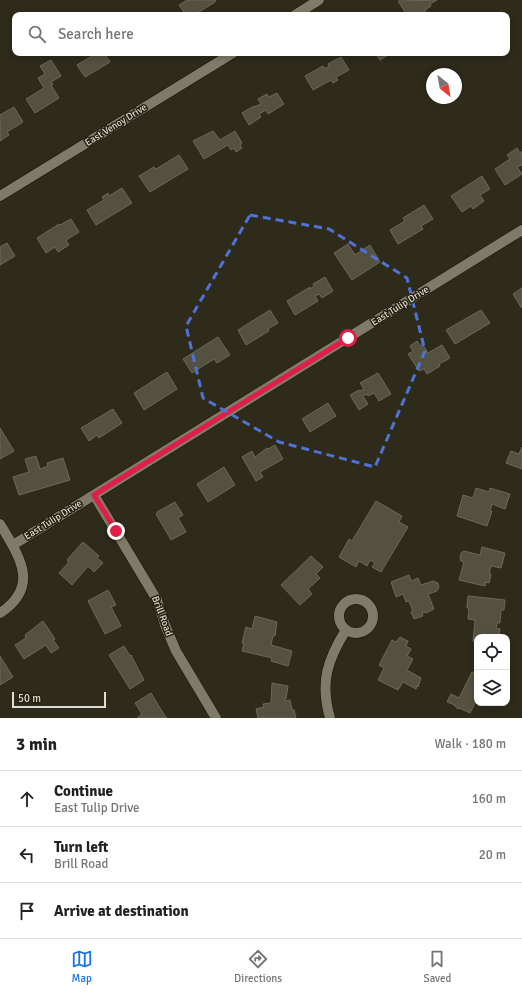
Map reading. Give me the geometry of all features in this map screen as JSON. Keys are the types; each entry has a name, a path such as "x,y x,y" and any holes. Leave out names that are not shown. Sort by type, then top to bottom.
{"street":[{"path":"300,12 319,0"},
{"name":"East Venoy Drive","path":"0,196 228,56"},
{"name":"East Tulip Drive","path":"13,545 522,230"},
{"name":"Brill Road","path":"94,495 155,596 176,651 216,718"},
{"path":"0,524 21,560 23,570 23,580 18,596 11,606 0,613"},
{"path":"330,718 325,692 326,673 336,645 346,630"}],"highlighted area":[{"path":"250,215 329,229 407,278 425,351 375,467 279,442 203,398 186,326"}],"building":[{"path":"187,0 216,0 199,12 184,12 179,5"},
{"path":"437,0 430,4 431,6 425,10 426,12 405,12 398,1"},
{"path":"92,56 106,56 110,62 85,77 77,65"},
{"path":"377,56 386,56 380,60"},
{"path":"341,57 349,70 336,77 338,80 333,83 331,80 313,90 305,76 323,66 325,69 329,66 328,64"},
{"path":"51,60 61,76 51,82 53,84 51,85 59,98 35,113 26,99 44,88 38,78 45,74 40,66"},
{"path":"277,93 284,104 268,114 266,110 259,114 261,117 249,125 242,113 261,104 258,99 267,94 269,97"},
{"path":"14,107 23,122 7,132 9,135 0,141 0,115"},
{"path":"213,131 220,140 235,131 242,143 240,145 242,148 236,152 234,148 231,150 228,145 204,159 193,141"},
{"path":"517,148 520,153 522,151 522,165 517,167 522,174 505,185 495,169 510,159 507,155"},
{"path":"179,155 188,169 150,192 139,176 154,167 156,169"},
{"path":"482,176 490,189 480,195 484,201 473,209 471,206 462,212 451,196"},
{"path":"122,188 132,203 96,225 87,210 104,200 102,197 108,193 109,196"},
{"path":"424,205 433,219 421,226 423,229 398,244 390,230 405,221 403,218"},
{"path":"71,219 79,232 66,240 69,245 58,252 55,247 46,253 37,238 59,224 60,225"},
{"path":"7,243 15,256 0,265 0,247"},
{"path":"348,244 355,255 370,245 380,262 352,280 334,253"},
{"path":"325,277 333,291 322,298 319,294 315,296 318,301 295,315 287,301 310,287 310,289 314,286 313,284"},
{"path":"522,288 522,307 521,307 513,294"},
{"path":"270,310 278,323 268,329 269,331 246,345 238,330"},
{"path":"481,310 490,323 455,344 446,330"},
{"path":"218,337 230,355 217,363 214,359 192,373 183,359"},
{"path":"417,341 421,346 423,345 428,353 442,345 450,358 439,364 440,366 427,374 424,369 419,371 408,354 413,351 410,346"},
{"path":"167,372 177,389 144,410 134,393"},
{"path":"378,373 391,394 379,401 374,393 368,396 367,394 363,396 368,404 359,410 350,395 364,389 360,383"},
{"path":"328,403 336,416 310,432 302,419"},
{"path":"113,409 122,423 99,438 97,435 89,441 81,428"},
{"path":"0,428 14,451 0,459"},
{"path":"275,445 283,459 260,472 263,477 256,481 242,457 252,451 255,457 267,448 268,449"},
{"path":"522,447 522,469 506,463 511,451 519,454"},
{"path":"36,456 40,469 48,466 47,463 63,458 70,480 19,495 13,477 29,472 25,459"},
{"path":"224,467 235,485 208,502 197,484"},
{"path":"476,488 489,492 490,488 510,494 505,509 492,504 490,511 492,511 487,526 457,516 463,495 473,498"},
{"path":"376,501 402,516 399,522 408,527 381,572 372,567 375,563 370,560 367,566 359,561 356,567 339,557 349,539 352,541"},
{"path":"175,502 183,515 178,518 186,532 171,540 156,514"},
{"path":"83,542 99,556 97,558 103,563 94,572 88,566 72,585 59,573 69,562 67,560"},
{"path":"482,547 505,553 501,568 491,566 489,583 486,582 485,586 459,580 464,562 461,561 460,558 461,553 464,551 480,555"},
{"path":"311,556 323,567 316,574 320,578 308,589 312,594 300,605 281,585"},
{"path":"409,575 411,581 418,578 421,585 433,581 438,583 439,587 437,591 428,594 434,609 426,613 422,613 423,616 414,619 409,601 406,602 403,594 396,597 391,582"},
{"path":"108,590 116,605 111,607 121,626 105,634 88,601"},
{"path":"468,596 505,600 504,610 501,610 500,623 497,623 496,628 500,629 499,634 474,634 473,641 475,620 468,619 469,608 467,608"},
{"path":"255,616 277,622 275,636 273,636 271,645 292,651 288,666 271,661 272,658 242,651 244,643 242,643 246,627 252,629"},
{"path":"43,621 59,648 51,653 46,645 24,659 15,645 26,638 25,635"},
{"path":"400,637 408,641 406,646 411,649 407,656 413,659 407,670 421,678 416,689 403,682 398,690 378,680 384,668 379,665 392,640 396,642"},
{"path":"124,646 130,656 131,655 144,680 130,689 109,655"},
{"path":"0,656 13,677 0,685"},
{"path":"472,672 474,673 474,705 470,713 459,708 458,709 455,705 447,702 451,694 459,698"},
{"path":"272,683 288,686 286,699 284,698 284,701 290,700 292,710 294,710 296,718 258,718 256,709 264,707 263,704 271,703"},
{"path":"151,693 167,718 138,718 142,714 135,703"}],"route":[{"path":"116,531 94,495 348,338"}]}
